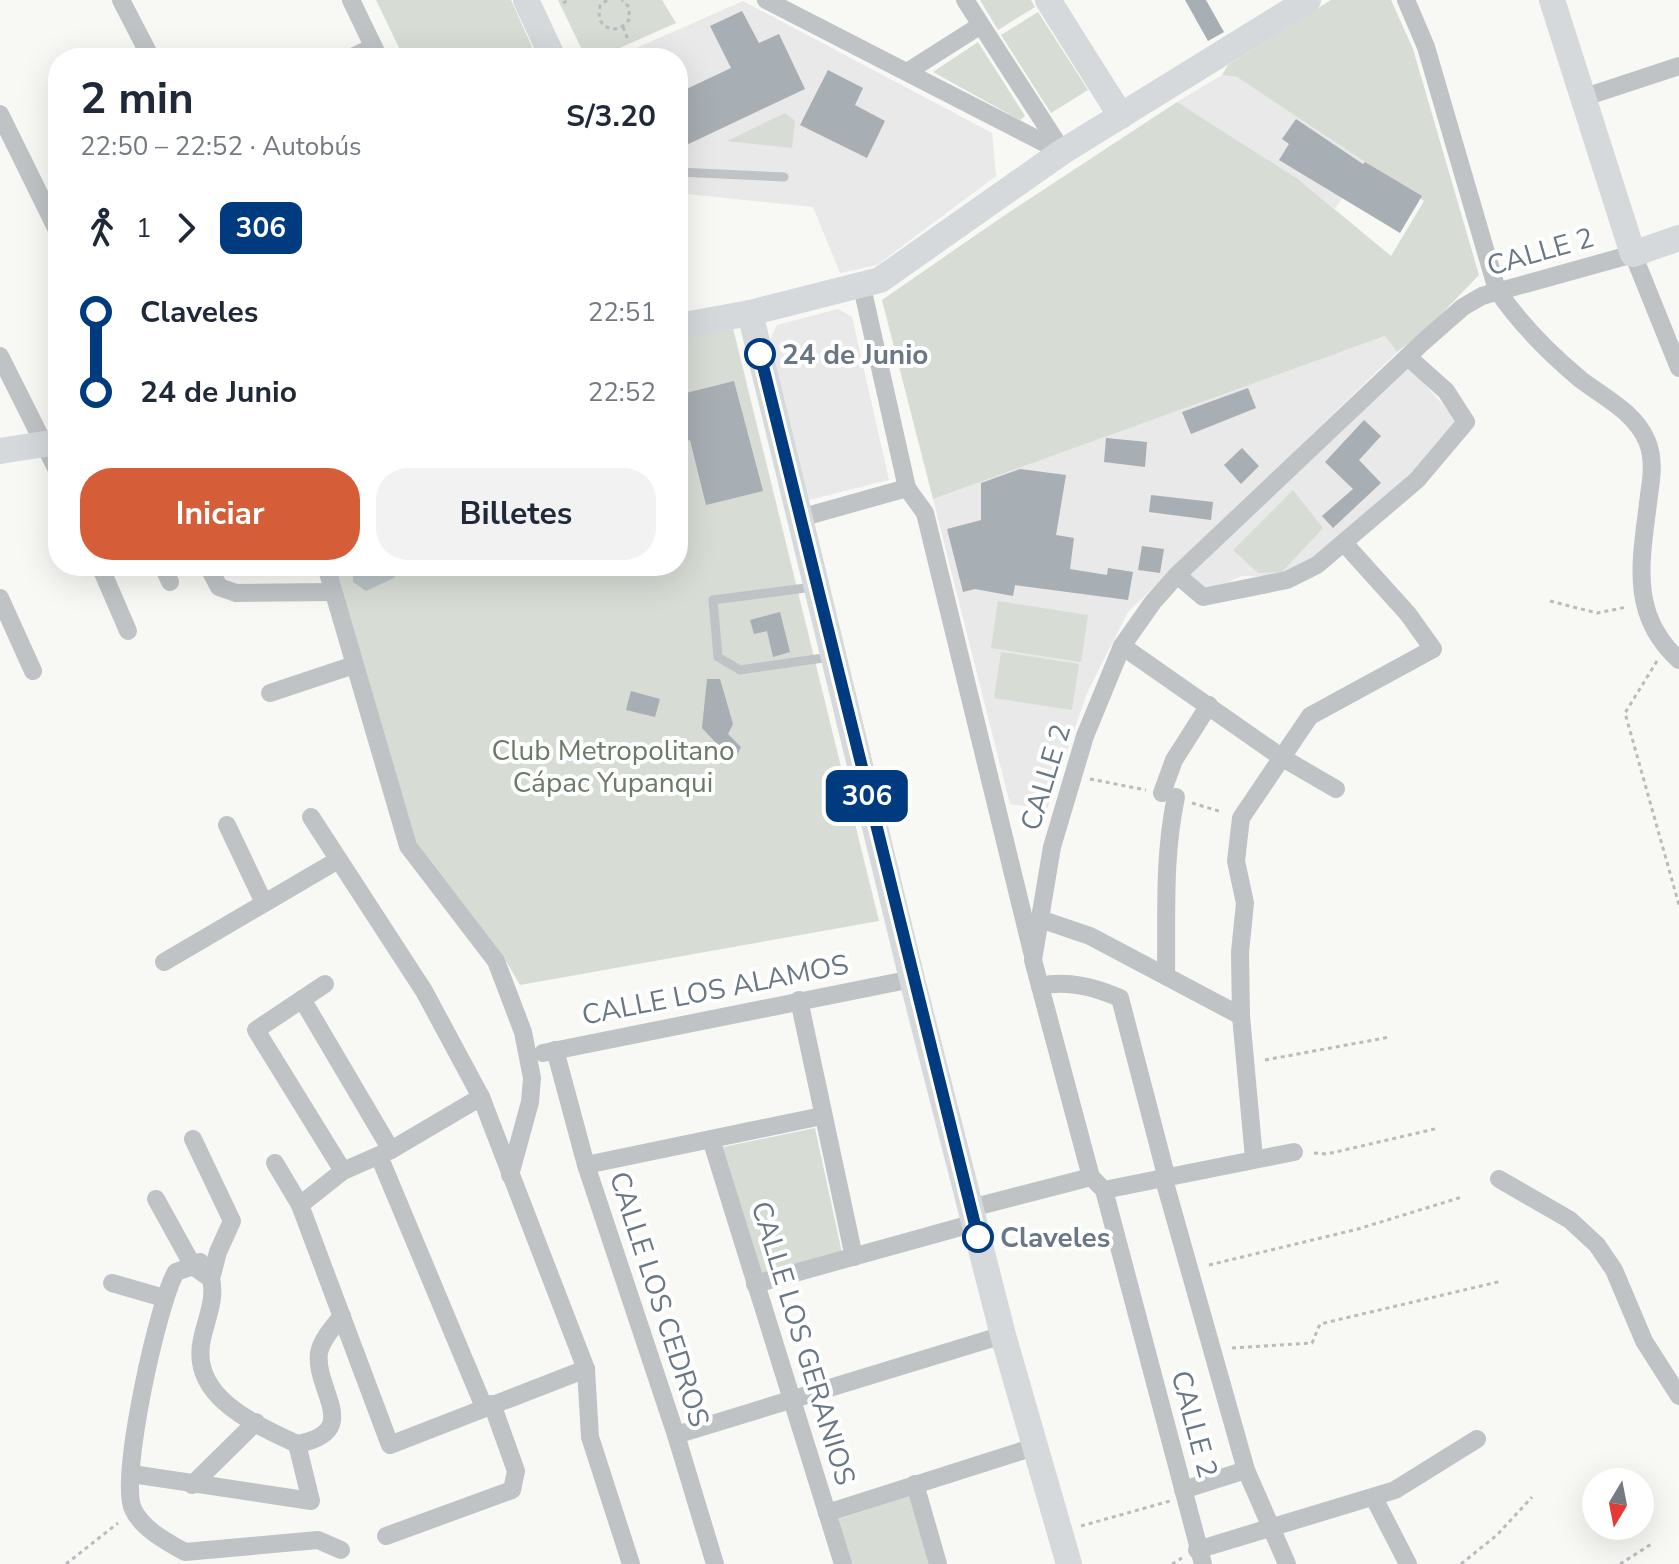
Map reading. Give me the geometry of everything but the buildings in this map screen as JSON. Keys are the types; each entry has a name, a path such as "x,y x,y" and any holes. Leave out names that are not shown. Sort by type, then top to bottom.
{"street":[{"path":"351,0 374,48"},
{"path":"526,0 548,48"},
{"path":"766,0 1062,152"},
{"path":"965,0 1062,152"},
{"path":"688,320 750,313 880,280 1062,152 1308,0"},
{"path":"1406,0 1426,47 1497,290 1520,323 1582,380 1606,395 1645,437 1653,457 1643,553 1642,604 1672,654"},
{"path":"1552,0 1633,254 1679,368"},
{"path":"126,1 147,48"},
{"path":"1055,2 1121,116"},
{"path":"907,72 981,25"},
{"path":"1585,97 1679,66"},
{"path":"0,114 7,146 48,215"},
{"path":"1633,254 1679,238"},
{"name":"CALLE 2","path":"1200,1557 1033,960 1052,847 1072,776 1122,646 1153,602 1177,575 1408,357 1463,307 1497,290 1633,254"},
{"path":"862,287 907,488 925,513 1033,960"},
{"path":"750,313 912,979 1003,1335 1069,1564"},
{"path":"0,356 48,436"},
{"path":"1177,575 1203,597 1287,580 1317,565 1417,480 1466,422 1446,391 1408,357"},
{"path":"0,451 48,444"},
{"path":"800,518 907,488"},
{"path":"1254,1158 1241,1016 1240,952 1245,903 1236,861 1241,818 1310,716 1433,649 1408,614 1344,543"},
{"path":"104,576 128,631"},
{"path":"213,576 219,587 236,593 333,592"},
{"path":"329,576 408,846 496,961 511,996 529,1056 530,1102 510,1175"},
{"path":"0,598 33,671"},
{"path":"1122,646 1281,757 1336,789"},
{"path":"270,693 354,665"},
{"path":"1166,976 1164,879 1174,760 1209,705"},
{"path":"311,817 424,991 481,1097 586,1369 590,1437 631,1564"},
{"path":"227,825 264,903"},
{"path":"164,962 338,860"},
{"path":"1040,919 1090,936 1241,1016"},
{"name":"CALLE LOS ALAMOS","path":"529,1056 912,979"},
{"path":"1040,986 1056,983 1094,988 1120,998 1189,1269 1246,1470 1287,1564"},
{"path":"325,984 256,1030 343,1171"},
{"path":"302,999 385,1153 516,1471 512,1490 386,1536"},
{"path":"799,1000 854,1257"},
{"name":"CALLE LOS CEDROS","path":"555,1050 586,1165 676,1435 715,1564"},
{"path":"300,1205 343,1171 385,1153 481,1097"},
{"path":"491,1121 513,1120 530,1102"},
{"path":"586,1165 822,1116"},
{"path":"193,1139 231,1213 231,1229 218,1252 211,1279 213,1296 199,1356 200,1367 213,1392 256,1422 297,1444 308,1442 329,1428 333,1416 319,1351 342,1316"},
{"name":"CALLE LOS GERANIOS","path":"711,1139 843,1564"},
{"path":"755,1284 854,1257 973,1215 1097,1183 1164,1175 1294,1152"},
{"path":"275,1163 300,1205 390,1445 586,1369"},
{"path":"1499,1179 1570,1220 1597,1245 1614,1270 1644,1341 1679,1396"},
{"path":"156,1199 193,1266 211,1279"},
{"path":"218,1252 176,1272 164,1298 143,1393 130,1495 134,1510 157,1535 185,1552 318,1540 341,1550"},
{"path":"112,1283 164,1298"},
{"path":"676,1435 1003,1335"},
{"path":"192,1485 256,1422"},
{"path":"1200,1557 1268,1526 1395,1490 1477,1439"},
{"path":"132,1474 311,1501 297,1444"},
{"path":"827,1513 1034,1447"},
{"path":"1184,1493 1246,1470"},
{"path":"915,1484 938,1564"},
{"path":"1374,1498 1408,1564"}],"lane":[{"path":"688,172 784,177"},
{"path":"816,586 713,600 718,657 740,670 833,657"}],"path":[{"path":"563,3 569,0"},
{"path":"607,0 599,12 602,23 614,29 623,26"},
{"path":"622,0 630,11 623,26 629,42"},
{"path":"1550,601 1597,613 1642,604"},
{"path":"1672,654 1625,713 1679,905"},
{"path":"1245,1064 1390,1037"},
{"path":"1294,1152 1327,1154 1439,1128"},
{"path":"1189,1269 1358,1229 1462,1197"},
{"path":"1212,1351 1247,1345 1272,1347 1312,1343 1320,1324 1502,1281"},
{"path":"1059,1532 1184,1493"},
{"path":"1461,1564 1497,1535 1532,1497"},
{"path":"66,1564 134,1510"},
{"path":"1620,1564 1653,1543"}],"shaded area":[{"path":"743,1 992,133 996,176 877,265 840,273 813,207 688,194 688,48 637,48"},
{"path":"1222,75 1237,77 1366,162 1335,209 1298,179 1177,102"},
{"path":"838,309 852,317 889,480 805,501 770,340 777,325"},
{"path":"1385,336 1397,352 1128,612 1087,693 1047,809 1010,804 933,499"},
{"path":"1409,366 1457,421 1407,480 1355,526 1286,577 1241,576 1211,591 1187,576"},
{"path":"353,576 395,576 366,591 353,582"}],"green space":[{"path":"376,0 511,0 533,48 399,48"},
{"path":"558,0 662,0 676,23 620,48 581,48"},
{"path":"980,0 1031,0 1035,7 998,30"},
{"path":"1331,0 1391,0 1413,49 1479,275 1426,330 1397,352 1385,336 933,499 882,300 1177,102 1298,179 1391,256 1424,201 1237,77 1222,75 1228,65"},
{"path":"1038,12 1088,90 1051,113 1001,35"},
{"path":"978,42 1025,116 1020,120 933,72"},
{"path":"785,113 795,121 792,148 727,141"},
{"name":"Club Metropolitano Cápac Yupanqui","path":"733,328 879,921 520,985 502,954 414,839 336,576 688,576 688,336"},
{"path":"1293,490 1323,528 1282,572 1258,573 1233,550"},
{"path":"998,601 1088,615 1081,662 991,648"},
{"path":"1001,652 1079,664 1072,710 994,698"},
{"path":"815,1128 842,1253 761,1274 723,1147"},
{"path":"911,1495 929,1564 850,1564 836,1520"}],"bus line":[{"name":"306","path":"760,354 978,1237"}],"place":[{"name":"24 de Junio","path":"760,354"},
{"name":"Claveles","path":"978,1237"}]}
